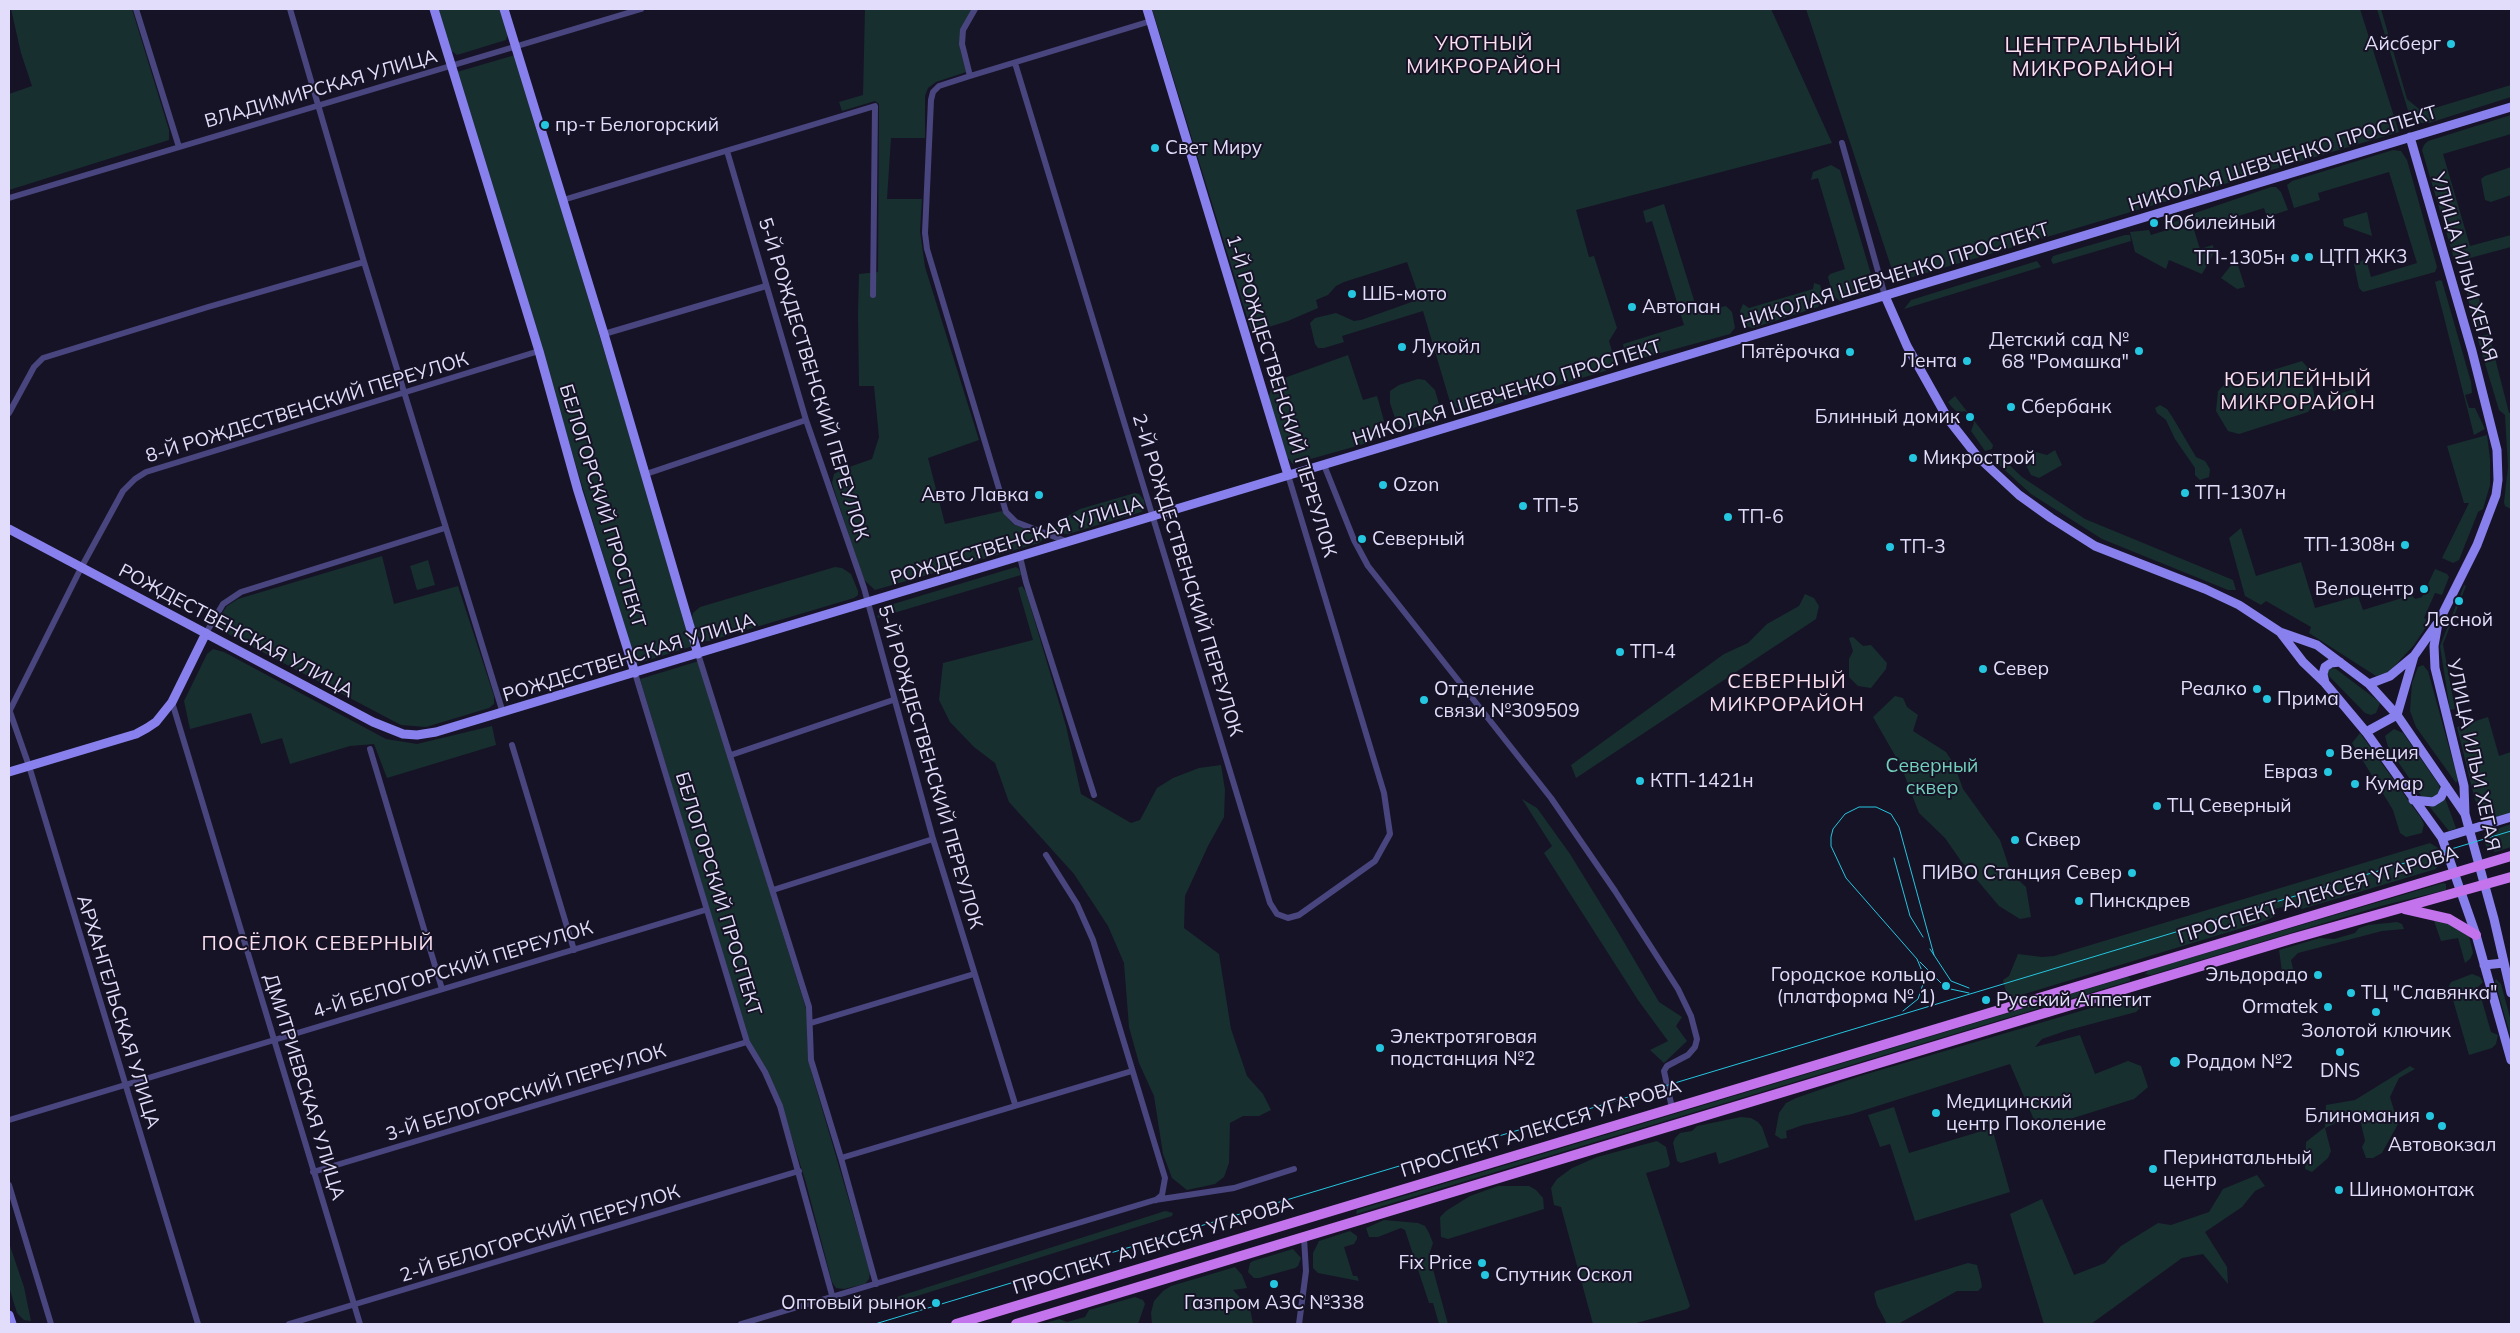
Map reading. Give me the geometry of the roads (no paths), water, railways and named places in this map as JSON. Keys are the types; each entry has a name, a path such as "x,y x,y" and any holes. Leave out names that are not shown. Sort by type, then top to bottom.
{"main road":[{"name":"БЕЛОГОРСКИЙ ПРОСПЕКТ","path":"434,9 539,351 578,492 635,673"},
{"path":"504,9 564,200 698,654"},
{"name":"1-Й РОЖДЕСТВЕНСКИЙ ПЕРЕУЛОК","path":"1147,9 1288,475"},
{"name":"НИКОЛАЯ ШЕВЧЕНКО ПРОСПЕКТ","path":"1288,475 2511,107"},
{"name":"УЛИЦА ИЛЬИ ХЕГАЯ","path":"2410,138 2494,431 2498,464 2498,480 2491,510 2438,623 2434,646 2435,668 2464,786 2465,814 2480,865 2511,993"},
{"path":"1886,296 1907,346 1948,419 1977,456 2019,495 2095,546 2213,592 2238,605 2280,632 2318,645 2369,684 2397,714 2465,814"},
{"name":"РОЖДЕСТВЕНСКАЯ УЛИЦА","path":"9,529 373,722 403,734 417,735 436,732 503,713 1288,475"},
{"path":"2369,684 2390,676 2414,656 2438,623"},
{"path":"2280,632 2303,662 2325,682 2366,732 2442,838 2476,936 2511,1060"},
{"path":"9,772 136,734 156,722 172,702 206,633"},
{"path":"2366,732 2397,714 2414,656"},
{"path":"2325,682 2323,674 2325,668 2331,663 2340,662"},
{"path":"2413,800 2433,802 2441,796 2446,786"},
{"path":"2442,838 2511,817"},
{"name":"ПРОСПЕКТ АЛЕКСЕЯ УГАРОВА","path":"957,1324 2511,856"},
{"name":"ПРОСПЕКТ АЛЕКСЕЯ УГАРОВА","path":"1016,1324 2140,985 2511,877"},
{"path":"2402,908 2449,919 2476,936"},
{"path":"2484,965 2504,963"},
{"path":"2135,968 2140,985"},
{"path":"9,1314 12,1324"}],"street":[{"path":"136,9 179,147"},
{"path":"290,9 364,262 503,713"},
{"name":"ВЛАДИМИРСКАЯ УЛИЦА","path":"9,198 641,9"},
{"path":"970,76 962,44 964,30 975,9"},
{"path":"1068,542 1016,522 1006,512 928,250 926,233 933,92 940,86 970,76 1151,21"},
{"name":"2-Й РОЖДЕСТВЕНСКИЙ ПЕРЕУЛОК","path":"1015,63 1270,904 1277,914 1288,918 1299,915 1374,861 1390,834 1384,793"},
{"path":"564,200 875,106 873,295"},
{"path":"1842,143 1886,296"},
{"name":"5-Й РОЖДЕСТВЕНСКИЙ ПЕРЕУЛОК","path":"727,151 806,420 868,603 893,700 933,839 1015,1104"},
{"path":"9,413 34,367 43,358 208,307 364,262"},
{"path":"604,334 766,286"},
{"name":"8-Й РОЖДЕСТВЕНСКИЙ ПЕРЕУЛОК","path":"10,709 122,491 134,479 146,472 539,351"},
{"path":"646,474 806,420"},
{"path":"1324,465 1354,540 1368,566 1551,798 1605,875 1678,989 1691,1016 1697,1039 1695,1047 1688,1055 1667,1066 1664,1072 1672,1108"},
{"name":"1-Й РОЖДЕСТВЕНСКИЙ ПЕРЕУЛОК","path":"1288,475 1384,793"},
{"path":"206,633 223,604 241,592 445,528"},
{"path":"1020,557 1029,592 1094,794"},
{"path":"698,654 809,1007 811,1060 842,1158 876,1284"},
{"name":"БЕЛОГОРСКИЙ ПРОСПЕКТ","path":"635,673 705,910 747,1042 765,1072 780,1106 832,1296"},
{"path":"731,755 893,700"},
{"name":"ДМИТРИЕВСКАЯ УЛИЦА","path":"172,702 360,1324"},
{"name":"АРХАНГЕЛЬСКАЯ УЛИЦА","path":"10,709 29,766 198,1324"},
{"path":"512,745 574,950"},
{"path":"370,749 442,988"},
{"path":"773,890 933,839"},
{"path":"1046,855 1077,904 1093,940 1166,1178 1162,1195 1155,1200"},
{"name":"4-Й БЕЛОГОРСКИЙ ПЕРЕУЛОК","path":"9,1120 705,910"},
{"path":"811,1023 974,974"},
{"name":"3-Й БЕЛОГОРСКИЙ ПЕРЕУЛОК","path":"313,1172 747,1042"},
{"path":"842,1158 1015,1104 1132,1071"},
{"path":"741,1324 1155,1200 1234,1188 1294,1169"},
{"name":"2-Й БЕЛОГОРСКИЙ ПЕРЕУЛОК","path":"289,1324 799,1172"},
{"path":"9,1185 51,1324"},
{"path":"1299,1324 1306,1271 1304,1238"}],"tram line":[{"path":"1903,1011 1918,999 1924,981 1922,971 1917,959 1846,878 1831,846 1833,829 1845,814 1859,807 1876,807 1891,814 1899,827 1934,955"},
{"path":"875,1324 2511,831"},
{"path":"1894,858 1910,916 1923,937"},
{"path":"1930,949 1951,981 1969,988"},
{"path":"1920,962 1946,988 1969,993"}],"place":[{"name":"Айсберг","path":"2451,44"},
{"name":"пр-т Белогорский","path":"545,125"},
{"name":"Свет Миру","path":"1155,148"},
{"name":"Юбилейный","path":"2154,223"},
{"name":"ЦТП ЖК3","path":"2309,257"},
{"name":"ТП-1305н","path":"2295,258"},
{"name":"ШБ-мото","path":"1352,294"},
{"name":"Автопан","path":"1632,307"},
{"name":"Лукойл","path":"1402,347"},
{"name":"Детский сад № 68 \"Ромашка\"","path":"2139,351"},
{"name":"Пятёрочка","path":"1850,352"},
{"name":"Лента","path":"1967,361"},
{"name":"Сбербанк","path":"2011,407"},
{"name":"Блинный домик","path":"1970,417"},
{"name":"Микрострой","path":"1913,458"},
{"name":"Ozon","path":"1383,485"},
{"name":"ТП-1307н","path":"2185,493"},
{"name":"Авто Лавка","path":"1039,495"},
{"name":"ТП-5","path":"1523,506"},
{"name":"ТП-6","path":"1728,517"},
{"name":"Северный","path":"1362,539"},
{"name":"ТП-1308н","path":"2405,545"},
{"name":"ТП-3","path":"1890,547"},
{"name":"Велоцентр","path":"2424,589"},
{"name":"Лесной","path":"2459,601"},
{"name":"ТП-4","path":"1620,652"},
{"name":"Север","path":"1983,669"},
{"name":"Реалко","path":"2257,689"},
{"name":"Прима","path":"2267,699"},
{"name":"Отделение связи №309509","path":"1424,700"},
{"name":"Венеция","path":"2330,753"},
{"name":"Евраз","path":"2328,772"},
{"name":"КТП-1421н","path":"1640,781"},
{"name":"Кумар","path":"2355,784"},
{"name":"ТЦ Северный","path":"2157,806"},
{"name":"Сквер","path":"2015,840"},
{"name":"ПИВО Станция Север","path":"2132,873"},
{"name":"Пинскдрев","path":"2079,901"},
{"name":"Эльдорадо","path":"2318,975"},
{"name":"Городское кольцо (платформа № 1)","path":"1946,986"},
{"name":"ТЦ \"Славянка\"","path":"2351,993"},
{"name":"Русский Аппетит","path":"1986,1000"},
{"name":"Ormatek","path":"2328,1007"},
{"name":"Золотой ключик","path":"2376,1012"},
{"name":"Электротяговая подстанция №2","path":"1380,1048"},
{"name":"DNS","path":"2340,1052"},
{"name":"Роддом №2","path":"2175,1062"},
{"name":"Медицинский центр Поколение","path":"1936,1113"},
{"name":"Блиномания","path":"2430,1116"},
{"name":"Автовокзал","path":"2442,1126"},
{"name":"Перинатальный центр","path":"2153,1169"},
{"name":"Шиномонтаж","path":"2339,1190"},
{"name":"Fix Price","path":"1482,1263"},
{"name":"Спутник Оскол","path":"1485,1275"},
{"name":"Газпром АЗС №338","path":"1274,1284"},
{"name":"Оптовый рынок","path":"936,1303"}],"district":[{"name":"УЮТНЫЙ МИКРОРАЙОН","path":"1484,56"},
{"name":"ЦЕНТРАЛЬНЫЙ МИКРОРАЙОН","path":"2093,58"},
{"name":"ЮБИЛЕЙНЫЙ МИКРОРАЙОН","path":"2298,392"},
{"name":"СЕВЕРНЫЙ МИКРОРАЙОН","path":"1787,694"},
{"name":"ПОСЁЛОК СЕВЕРНЫЙ","path":"318,944"}],"park label":[{"name":"Северный сквер","path":"1932,777"}]}
